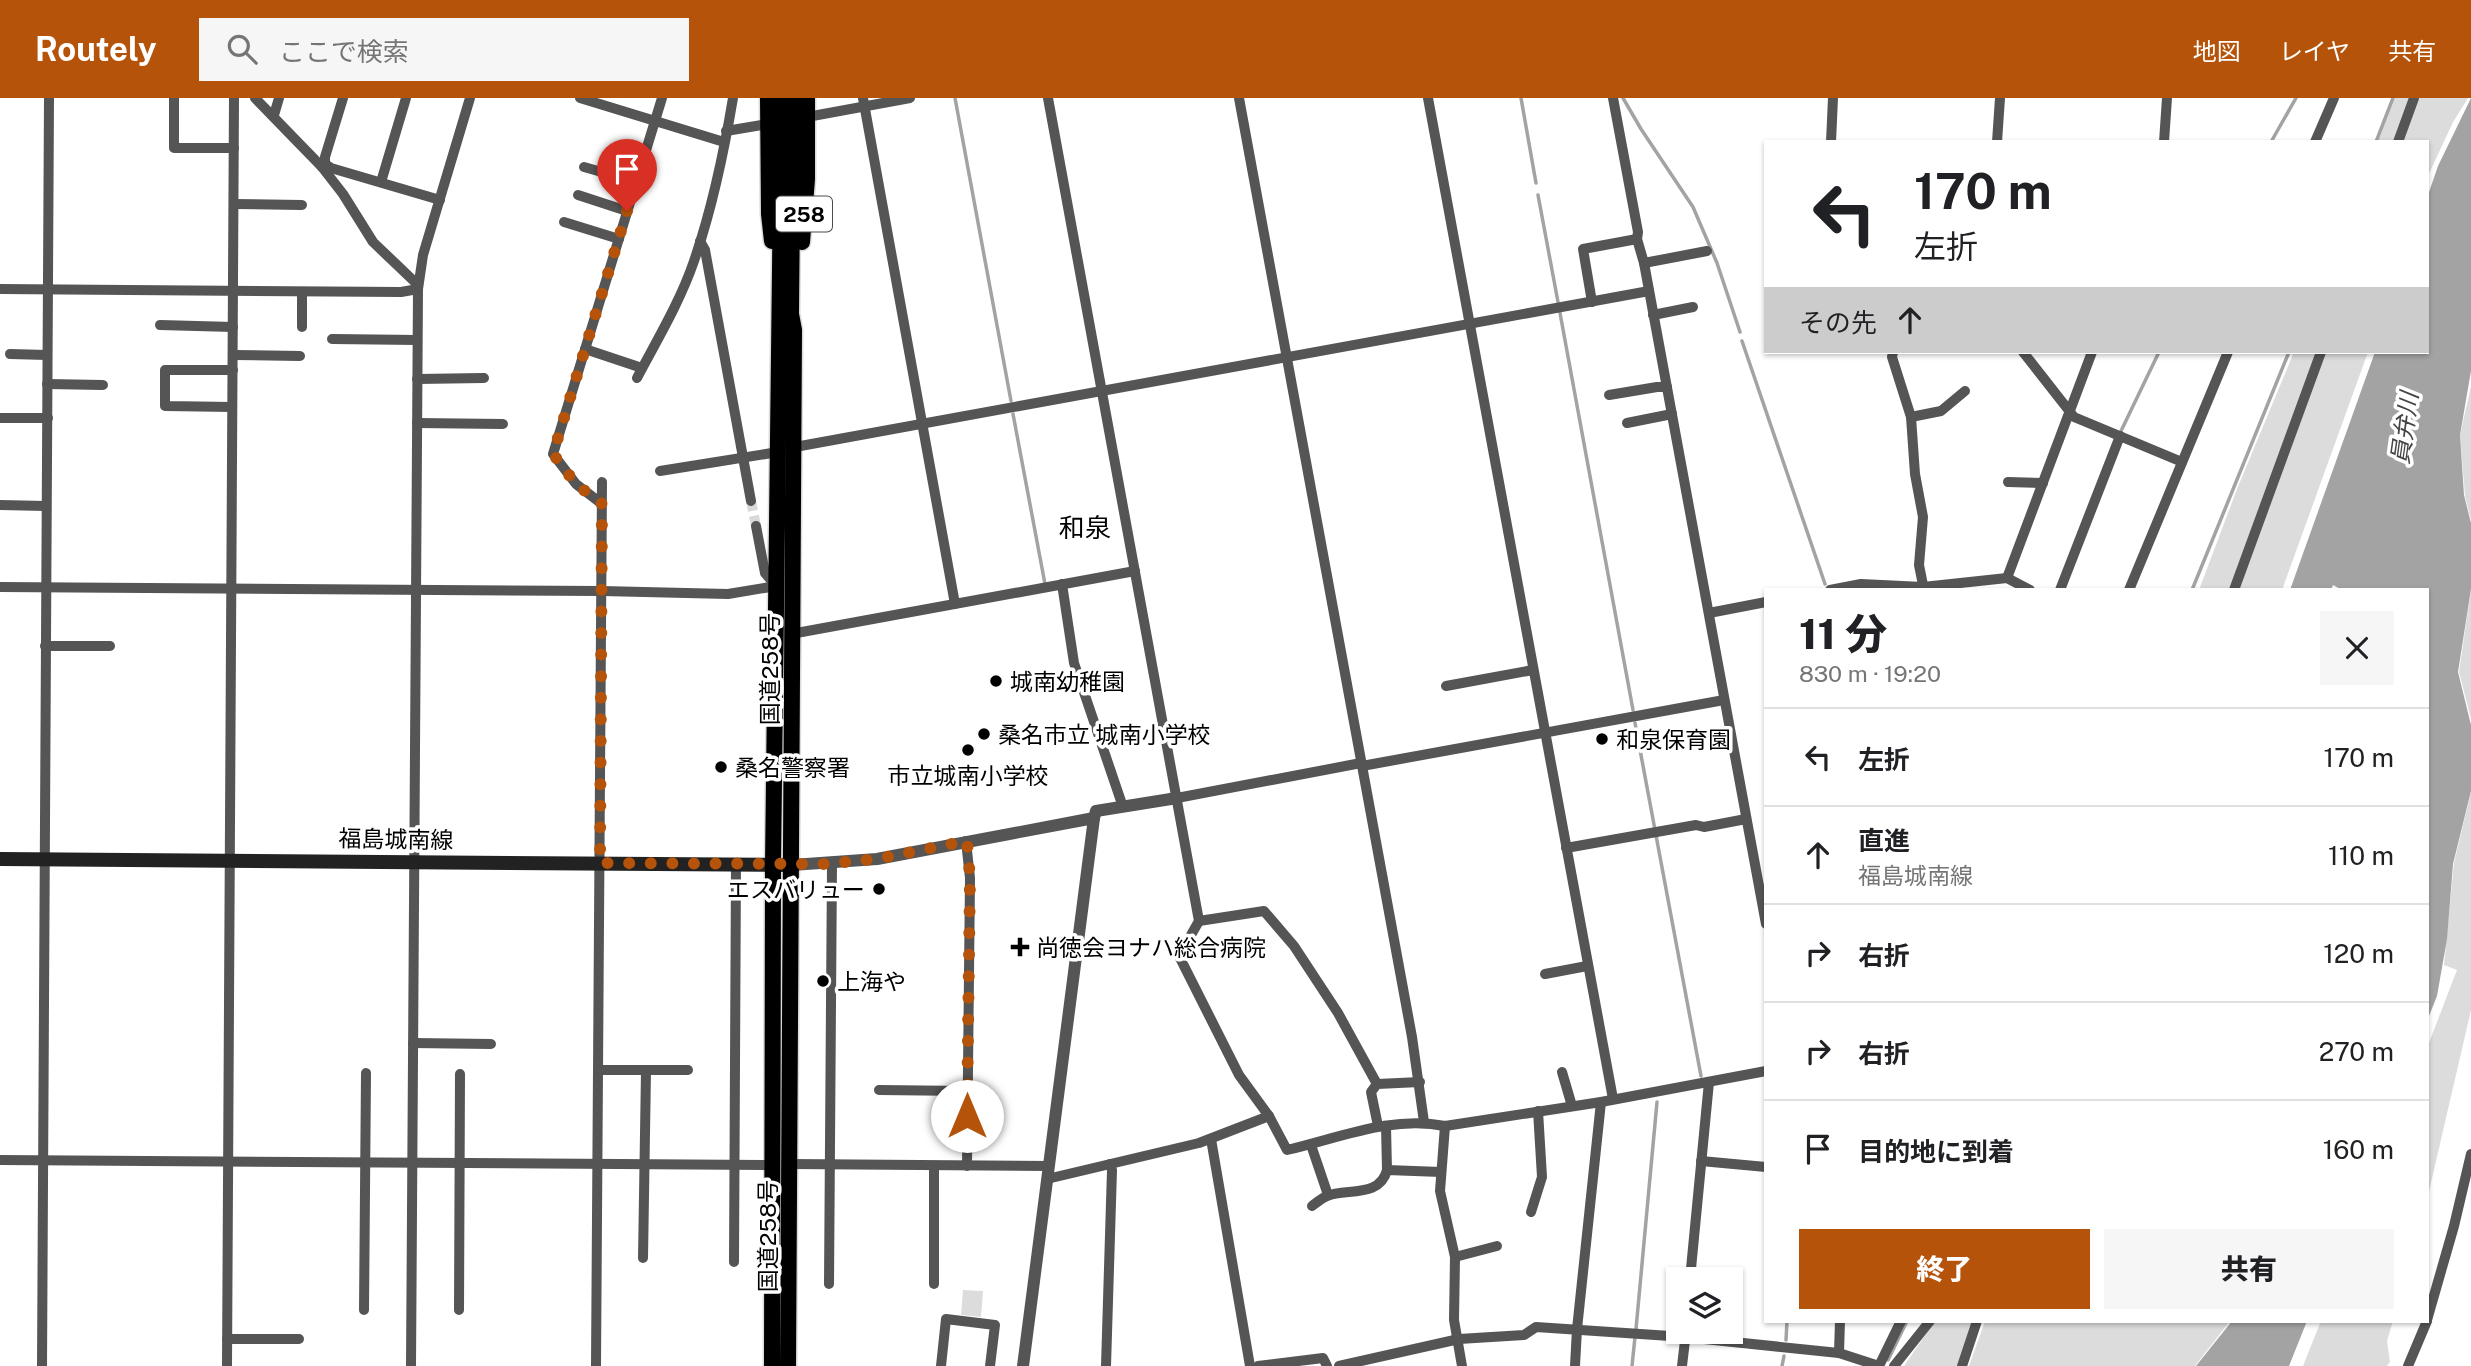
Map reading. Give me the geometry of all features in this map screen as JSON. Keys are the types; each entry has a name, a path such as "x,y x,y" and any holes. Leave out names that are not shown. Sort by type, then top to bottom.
{"highway":[{"name":"258","path":"768,98 769,214 779,289"},
{"name":"国道258号","path":"782,98 773,865 789,1366"},
{"name":"国道258号","path":"772,1366 792,865 795,447 792,314 793,98"},
{"name":"258","path":"794,330 807,179 807,98"}],"main road":[{"name":"福島城南線","path":"0,859 792,865"}],"street":[{"path":"42,1366 49,98"},
{"path":"174,98 174,148 234,148"},
{"path":"227,1366 234,98"},
{"path":"255,98 323,166 368,235 418,287"},
{"path":"274,115 279,98"},
{"path":"323,166 343,98"},
{"path":"381,182 406,98"},
{"path":"411,1366 418,287 423,255 470,98"},
{"path":"580,98 724,142"},
{"path":"602,504 576,484 553,454 662,98"},
{"path":"585,349 640,373 683,288 700,241 733,98"},
{"path":"807,117 864,102 910,98"},
{"path":"1048,98 1199,921 1179,956 1239,1075 1269,1116 1287,1150 1382,1126 1424,1122 1445,1126 1601,1102 1764,1071"},
{"path":"1239,98 1420,1082 1424,1122"},
{"path":"1428,98 1613,1099"},
{"path":"1613,98 1764,914"},
{"path":"1831,140 1833,98"},
{"path":"1997,140 2000,98"},
{"path":"2164,140 2166,98"},
{"path":"2316,140 2334,98"},
{"path":"2400,140 2414,98"},
{"path":"864,102 955,604"},
{"path":"726,131 768,124"},
{"path":"323,166 440,200"},
{"path":"584,167 637,182"},
{"path":"578,195 627,211"},
{"path":"234,204 302,205"},
{"path":"564,222 619,239"},
{"path":"1591,302 1583,249 1637,239"},
{"path":"700,241 705,250 751,501"},
{"path":"1644,263 1707,251"},
{"path":"0,289 401,292 418,287"},
{"path":"795,447 1649,291"},
{"path":"302,292 302,327"},
{"path":"1653,315 1693,307"},
{"path":"160,325 233,327"},
{"path":"332,340 417,340"},
{"path":"10,354 47,355"},
{"path":"1893,354 1911,417 1915,474 1923,517 1919,565 1923,588"},
{"path":"2025,354 2069,413 2182,462"},
{"path":"2007,578 2091,354"},
{"path":"2130,588 2227,354"},
{"path":"2235,588 2320,354"},
{"path":"233,355 300,356"},
{"path":"232,407 165,406 165,370 233,370"},
{"path":"417,379 484,378"},
{"path":"47,384 103,385"},
{"path":"1609,395 1667,387"},
{"path":"1911,417 1941,411 1965,391"},
{"path":"1627,423 1671,414"},
{"path":"0,418 48,418"},
{"path":"417,423 503,424"},
{"path":"2061,588 2120,436"},
{"path":"660,471 778,452"},
{"path":"596,1366 602,482"},
{"path":"2008,482 2043,484"},
{"path":"0,505 46,506"},
{"path":"756,526 765,573 776,586"},
{"path":"792,634 1135,571"},
{"path":"1843,588 1870,584 1923,588 2007,578 2026,588"},
{"path":"1062,584 1074,663 1123,807"},
{"path":"0,587 728,594 776,586"},
{"path":"1709,613 1764,602"},
{"path":"45,646 110,646"},
{"path":"1446,686 1533,670"},
{"path":"1023,1366 1096,811 1724,700"},
{"path":"792,865 877,859 1094,818"},
{"path":"1566,848 1746,819"},
{"path":"967,841 970,878 967,1166"},
{"path":"829,1284 832,863"},
{"path":"734,1262 736,864"},
{"path":"1199,921 1264,911 1294,946 1338,1013 1377,1084"},
{"path":"1545,974 1587,966"},
{"path":"413,1043 491,1044"},
{"path":"598,1070 688,1070"},
{"path":"643,1258 646,1070"},
{"path":"1562,1072 1572,1106"},
{"path":"364,1310 366,1073"},
{"path":"459,1310 460,1074"},
{"path":"1377,1084 1420,1082"},
{"path":"1691,1267 1709,1082"},
{"path":"1312,1206 1328,1195 1368,1190 1385,1178 1387,1170 1382,1126 1371,1092 1377,1084"},
{"path":"879,1090 967,1091"},
{"path":"1575,1366 1601,1102"},
{"path":"1531,1212 1542,1177 1538,1111"},
{"path":"0,1160 967,1166 1048,1172 1110,1164 1211,1139 1269,1116"},
{"path":"1445,1126 1441,1172 1442,1206 1455,1257 1454,1303 1462,1366"},
{"path":"1211,1139 1250,1366"},
{"path":"1311,1145 1328,1195"},
{"path":"2429,1314 2471,1154"},
{"path":"1701,1161 1764,1167"},
{"path":"1107,1366 1110,1164"},
{"path":"934,1166 934,1284"},
{"path":"1387,1170 1441,1172"},
{"path":"1455,1257 1497,1247"},
{"path":"941,1366 946,1319 995,1325 990,1366"},
{"path":"1840,1323 1842,1358"},
{"path":"1743,1343 1879,1366 1900,1323"},
{"path":"1894,1366 1928,1323"},
{"path":"1962,1366 1976,1323"},
{"path":"2408,1366 2426,1323"},
{"path":"1339,1366 1459,1339 1524,1335 1536,1327 1666,1333"},
{"path":"227,1339 299,1339"},
{"path":"1682,1366 1684,1344"},
{"path":"1258,1366 1323,1358 1327,1366"}],"shaded area":[{"path":"2395,98 2468,98 2453,122 2429,174 2429,140 2379,140"},
{"path":"2293,354 2367,354 2283,588 2200,588 2237,489"},
{"path":"2471,386 2471,520 2465,496 2460,435"},
{"path":"2471,590 2471,719 2459,672"},
{"path":"2471,792 2471,1010 2429,1191 2429,1043 2457,970 2444,965 2454,863"},
{"path":"963,1290 983,1291 981,1317 961,1315"},
{"path":"1934,1323 1971,1323 1957,1366 1904,1366"},
{"path":"1984,1323 2228,1323 2195,1366 1969,1366"},
{"path":"2320,1323 2392,1323 2387,1341 2390,1362 2387,1366 2303,1366"}],"water":[{"name":"員弁川","path":"2471,98 2471,371 2460,435 2464,495 2471,523 2471,589 2458,672 2471,725 2471,791 2453,864 2447,939 2437,996 2429,1016 2429,588 2338,588 2333,585 2332,588 2291,588 2374,354 2429,354 2429,192 2438,166"},
{"path":"2230,1323 2306,1323 2289,1366 2196,1366"}],"waterway":[{"path":"955,98 1011,401"},
{"path":"1521,98 1536,183"},
{"path":"1623,98 1693,207 1717,263 1740,332"},
{"path":"2272,140 2296,98"},
{"path":"2377,140 2393,98"},
{"path":"1538,195 1558,302"},
{"path":"1560,313 1633,710"},
{"path":"1742,341 1825,584"},
{"path":"2121,431 2158,354"},
{"path":"2193,588 2288,354"},
{"path":"1013,414 1045,584"},
{"path":"1635,723 1701,1076"},
{"path":"1636,1329 1657,1102"},
{"path":"1786,1340 1787,1323"},
{"path":"1888,1360 1906,1323"},
{"path":"1632,1366 1635,1337"},
{"path":"1782,1366 1784,1356"}],"tunnel":[{"path":"751,501 756,526"}],"place":[{"name":"城南幼稚園","path":"996,681"},
{"name":"桑名市立 城南小学校","path":"984,734"},
{"name":"和泉保育園","path":"1602,739"},
{"name":"市立城南小学校","path":"968,750"},
{"name":"桑名警察署","path":"721,767"},
{"name":"エスバリュー","path":"879,889"},
{"name":"尚徳会ヨナハ総合病院","path":"1020,947"},
{"name":"上海や","path":"823,981"}],"district":[{"name":"和泉","path":"1085,527"}],"route":[{"path":"627,211 553,454 576,484 602,504 600,863 825,864 877,859 967,841 970,878 967,1116"}]}
